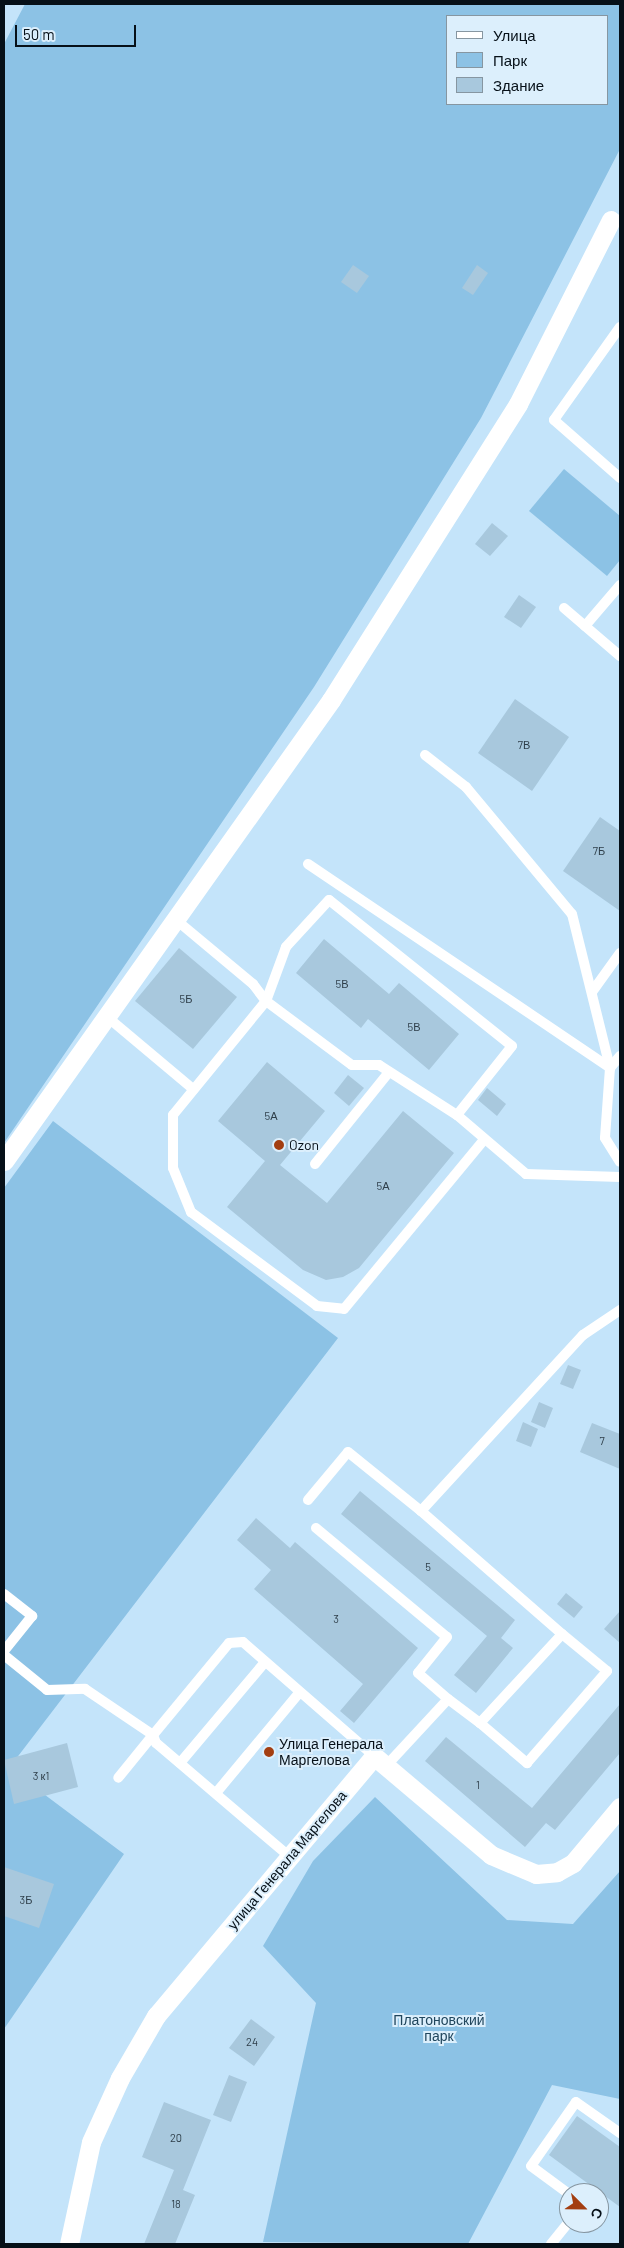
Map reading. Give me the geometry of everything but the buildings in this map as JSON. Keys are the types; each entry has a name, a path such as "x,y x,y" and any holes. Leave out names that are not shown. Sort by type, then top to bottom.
{"street":[{"path":"4,1161 331,700 518,404 616,222"},
{"path":"380,1761 491,1855 536,1874 557,1872 573,1863 620,1807"},
{"name":"улица Генерала Маргелова","path":"69,2244 90,2142 120,2078 156,2016 290,1857 380,1761"}],"lane":[{"path":"620,327 554,420 620,478"},
{"path":"585,626 620,585"},
{"path":"564,608 620,656"},
{"path":"424,755 466,787 572,914 610,1068 606,1138 620,1162"},
{"path":"308,864 610,1068"},
{"path":"457,1116 512,1046 329,900 286,947 266,1001 173,1115 173,1168 191,1212 317,1306 344,1309 484,1140"},
{"path":"175,919 252,984 266,1001 352,1065 379,1065 457,1116 526,1174 620,1177"},
{"path":"592,992 620,953"},
{"path":"106,1016 193,1089"},
{"path":"610,1068 620,1056"},
{"path":"316,1164 390,1072"},
{"path":"421,1511 583,1336 620,1310"},
{"path":"308,1500 348,1452 421,1511 562,1634 608,1671 527,1763 418,1673 447,1637 316,1528"},
{"path":"4,1594 32,1616 4,1651"},
{"path":"480,1724 562,1634"},
{"path":"118,1778 229,1643 243,1642 380,1761 448,1699"},
{"path":"4,1655 48,1690 85,1689 153,1734 180,1763 290,1857"},
{"path":"180,1763 265,1662"},
{"path":"216,1793 300,1692"},
{"path":"559,2187 531,2166 576,2102 620,2133"}],"green space":[{"path":"25,4 620,4 620,149 481,418 314,687 4,1143 4,44"},
{"path":"564,469 620,516 620,560 607,576 529,511"},
{"path":"53,1121 338,1338 9,1768 124,1854 4,2029 4,1188"},
{"name":"Платоновский парк","path":"375,1797 507,1920 573,1924 620,1871 620,2099 552,2085 468,2244 263,2242 316,2003 263,1946 313,1861"}],"place":[{"name":"Ozon","path":"279,1145"},
{"name":"Улица Генерала Маргелова","path":"269,1752"}]}
